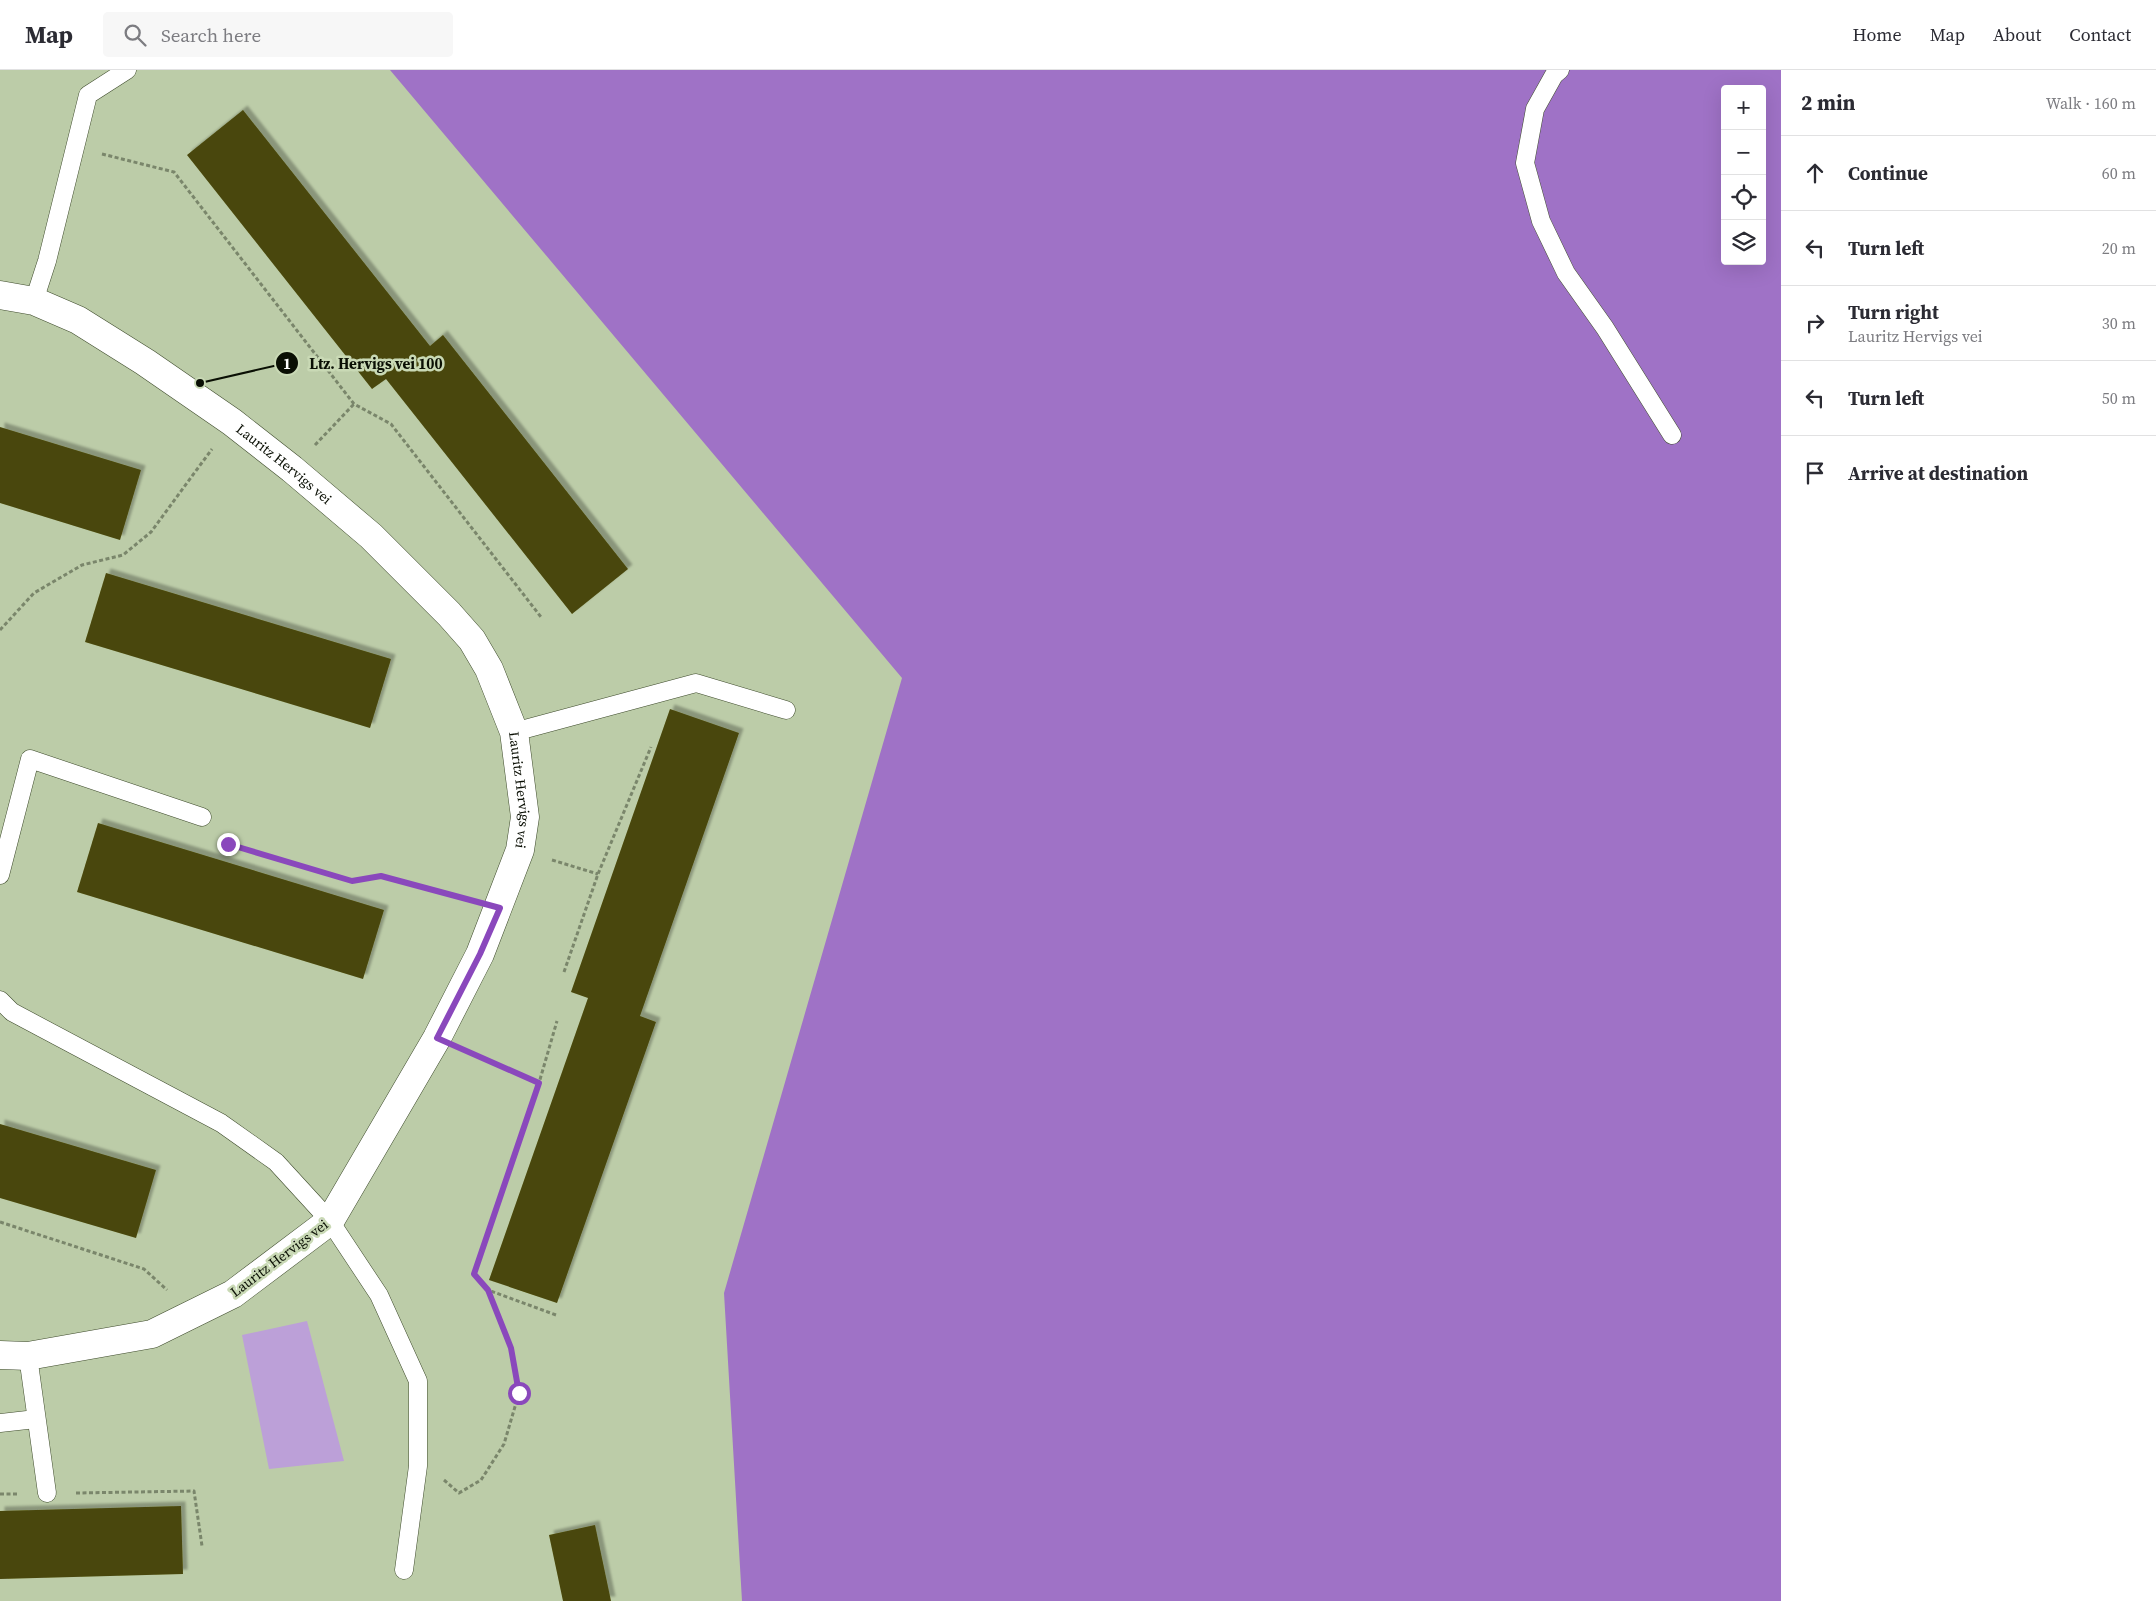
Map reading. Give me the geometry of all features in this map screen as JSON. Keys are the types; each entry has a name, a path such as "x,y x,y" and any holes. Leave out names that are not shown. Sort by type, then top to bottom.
{"street":[{"name":"Lauritz Hervigs vei","path":"0,295 34,301 78,320 145,362 232,422 371,536 449,614 472,640 489,669 514,732 525,817 520,850 500,908 480,954 437,1038 330,1221 233,1294 152,1334 28,1356 0,1355"}],"lane":[{"path":"34,301 47,260 88,95 127,70"},
{"path":"1560,70 1554,75 1535,109 1525,163 1541,221 1566,273 1605,328 1672,435"},
{"path":"514,732 696,683 786,710"},
{"path":"0,875 30,759 202,817"},
{"path":"0,1000 12,1012 221,1123 276,1162 330,1221 379,1296 418,1381 418,1466 404,1570"},
{"path":"28,1356 46,1493"},
{"path":"0,1423 36,1419"}],"path":[{"path":"75,148 174,172 354,404 391,424 541,617"},
{"path":"292,470 354,404"},
{"path":"0,630 34,593 82,565 123,555 151,532 232,422"},
{"path":"564,972 598,874 651,747"},
{"path":"202,817 228,844 352,881 381,876 500,908"},
{"path":"520,850 598,874"},
{"path":"418,1466 443,1479 459,1493 481,1480 504,1444 519,1393 511,1348 488,1290 474,1274 539,1083 557,1021"},
{"path":"437,1038 539,1083"},
{"path":"0,1222 144,1270 193,1313"},
{"path":"488,1290 556,1315"},
{"path":"0,1494 194,1491 202,1546"}],"shaded area":[{"path":"390,70 1781,70 1781,1601 742,1601 724,1293 902,678"},
{"path":"307,1321 344,1461 269,1469 242,1335"}],"building":[{"path":"243,110 430,346 443,335 628,569 572,614 386,379 372,389 187,155"},
{"path":"0,427 141,470 120,540 0,503"},
{"path":"106,573 391,659 370,728 85,642"},
{"path":"670,709 739,733 640,1016 656,1022 557,1303 489,1280 588,998 571,992"},
{"path":"98,823 384,910 363,979 77,892"},
{"path":"0,1124 156,1170 136,1238 0,1198"},
{"path":"181,1506 183,1574 0,1579 0,1511"},
{"path":"595,1525 611,1601 563,1601 549,1535"}],"place":[{"name":"Ltz. Hervigs vei 100","path":"200,383"}],"route":[{"path":"228,844 352,881 381,876 500,908 480,954 437,1038 539,1083 474,1274 488,1290 511,1348 519,1393"}]}
